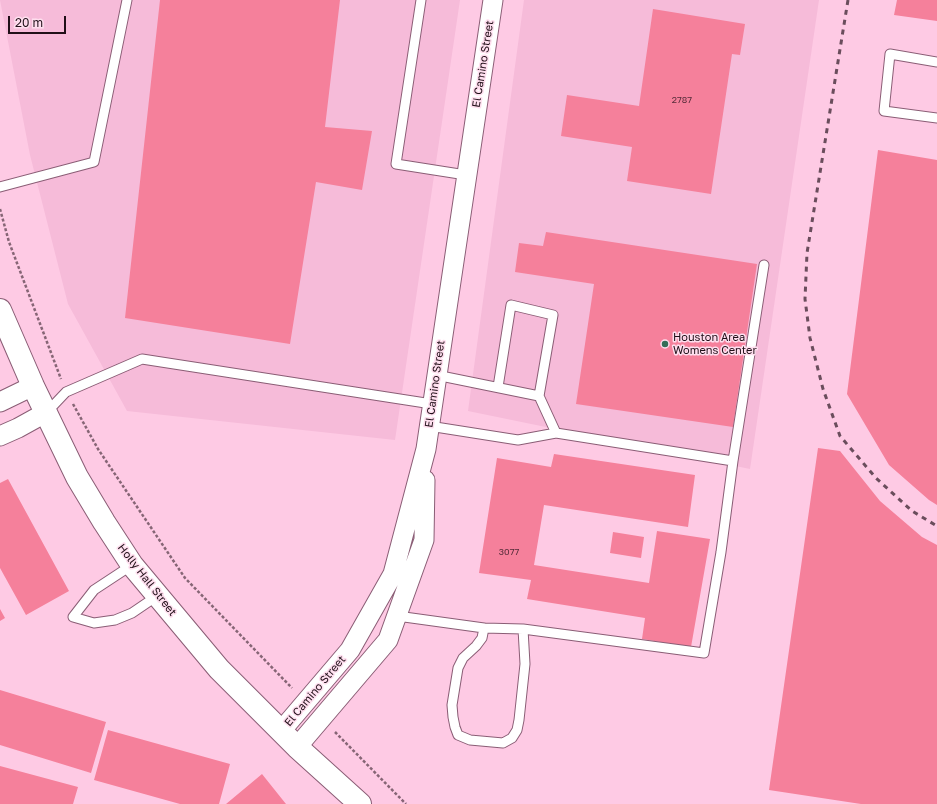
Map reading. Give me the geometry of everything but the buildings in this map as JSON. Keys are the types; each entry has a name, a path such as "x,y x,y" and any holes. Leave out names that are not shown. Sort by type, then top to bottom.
{"street":[{"name":"El Camino Street","path":"281,731 350,650 393,574 426,449 493,0"},
{"name":"Holly Hall Street","path":"0,310 60,443 77,477 132,565 219,669 297,747 360,804"},
{"path":"0,402 34,386"},
{"path":"0,436 47,412"},
{"path":"297,747 388,640 424,540 426,449"}],"lane":[{"path":"0,187 94,162 127,0"},
{"path":"421,0 396,164 466,175"},
{"path":"937,62 890,54 884,111 937,118"},
{"path":"397,616 484,628 523,628 704,653 721,552 733,461 764,265"},
{"path":"498,387 511,305 553,315 538,396 556,433"},
{"path":"47,412 66,392 142,359 432,404"},
{"path":"436,375 538,396"},
{"path":"429,426 518,440 556,433 733,461"},
{"path":"132,565 94,590 73,617 94,623 115,620 132,613 158,595"},
{"path":"484,628 482,638 463,658 458,668 452,704 453,717 458,735 470,740 503,743 512,738 517,730 519,720 525,664 523,628"}],"path":[{"path":"0,209 9,242 66,392 98,449 185,578 306,702"},
{"path":"322,718 406,804"}],"shaded area":[{"path":"0,0 460,0 395,440 127,411 68,304 30,155"},
{"path":"524,0 819,0 750,469 468,411"}],"railway":[{"path":"848,0 807,253 805,299 810,338 823,389 840,436 876,478 912,511 937,526"}],"place":[{"name":"Houston Area Womens Center","path":"665,344"}]}
